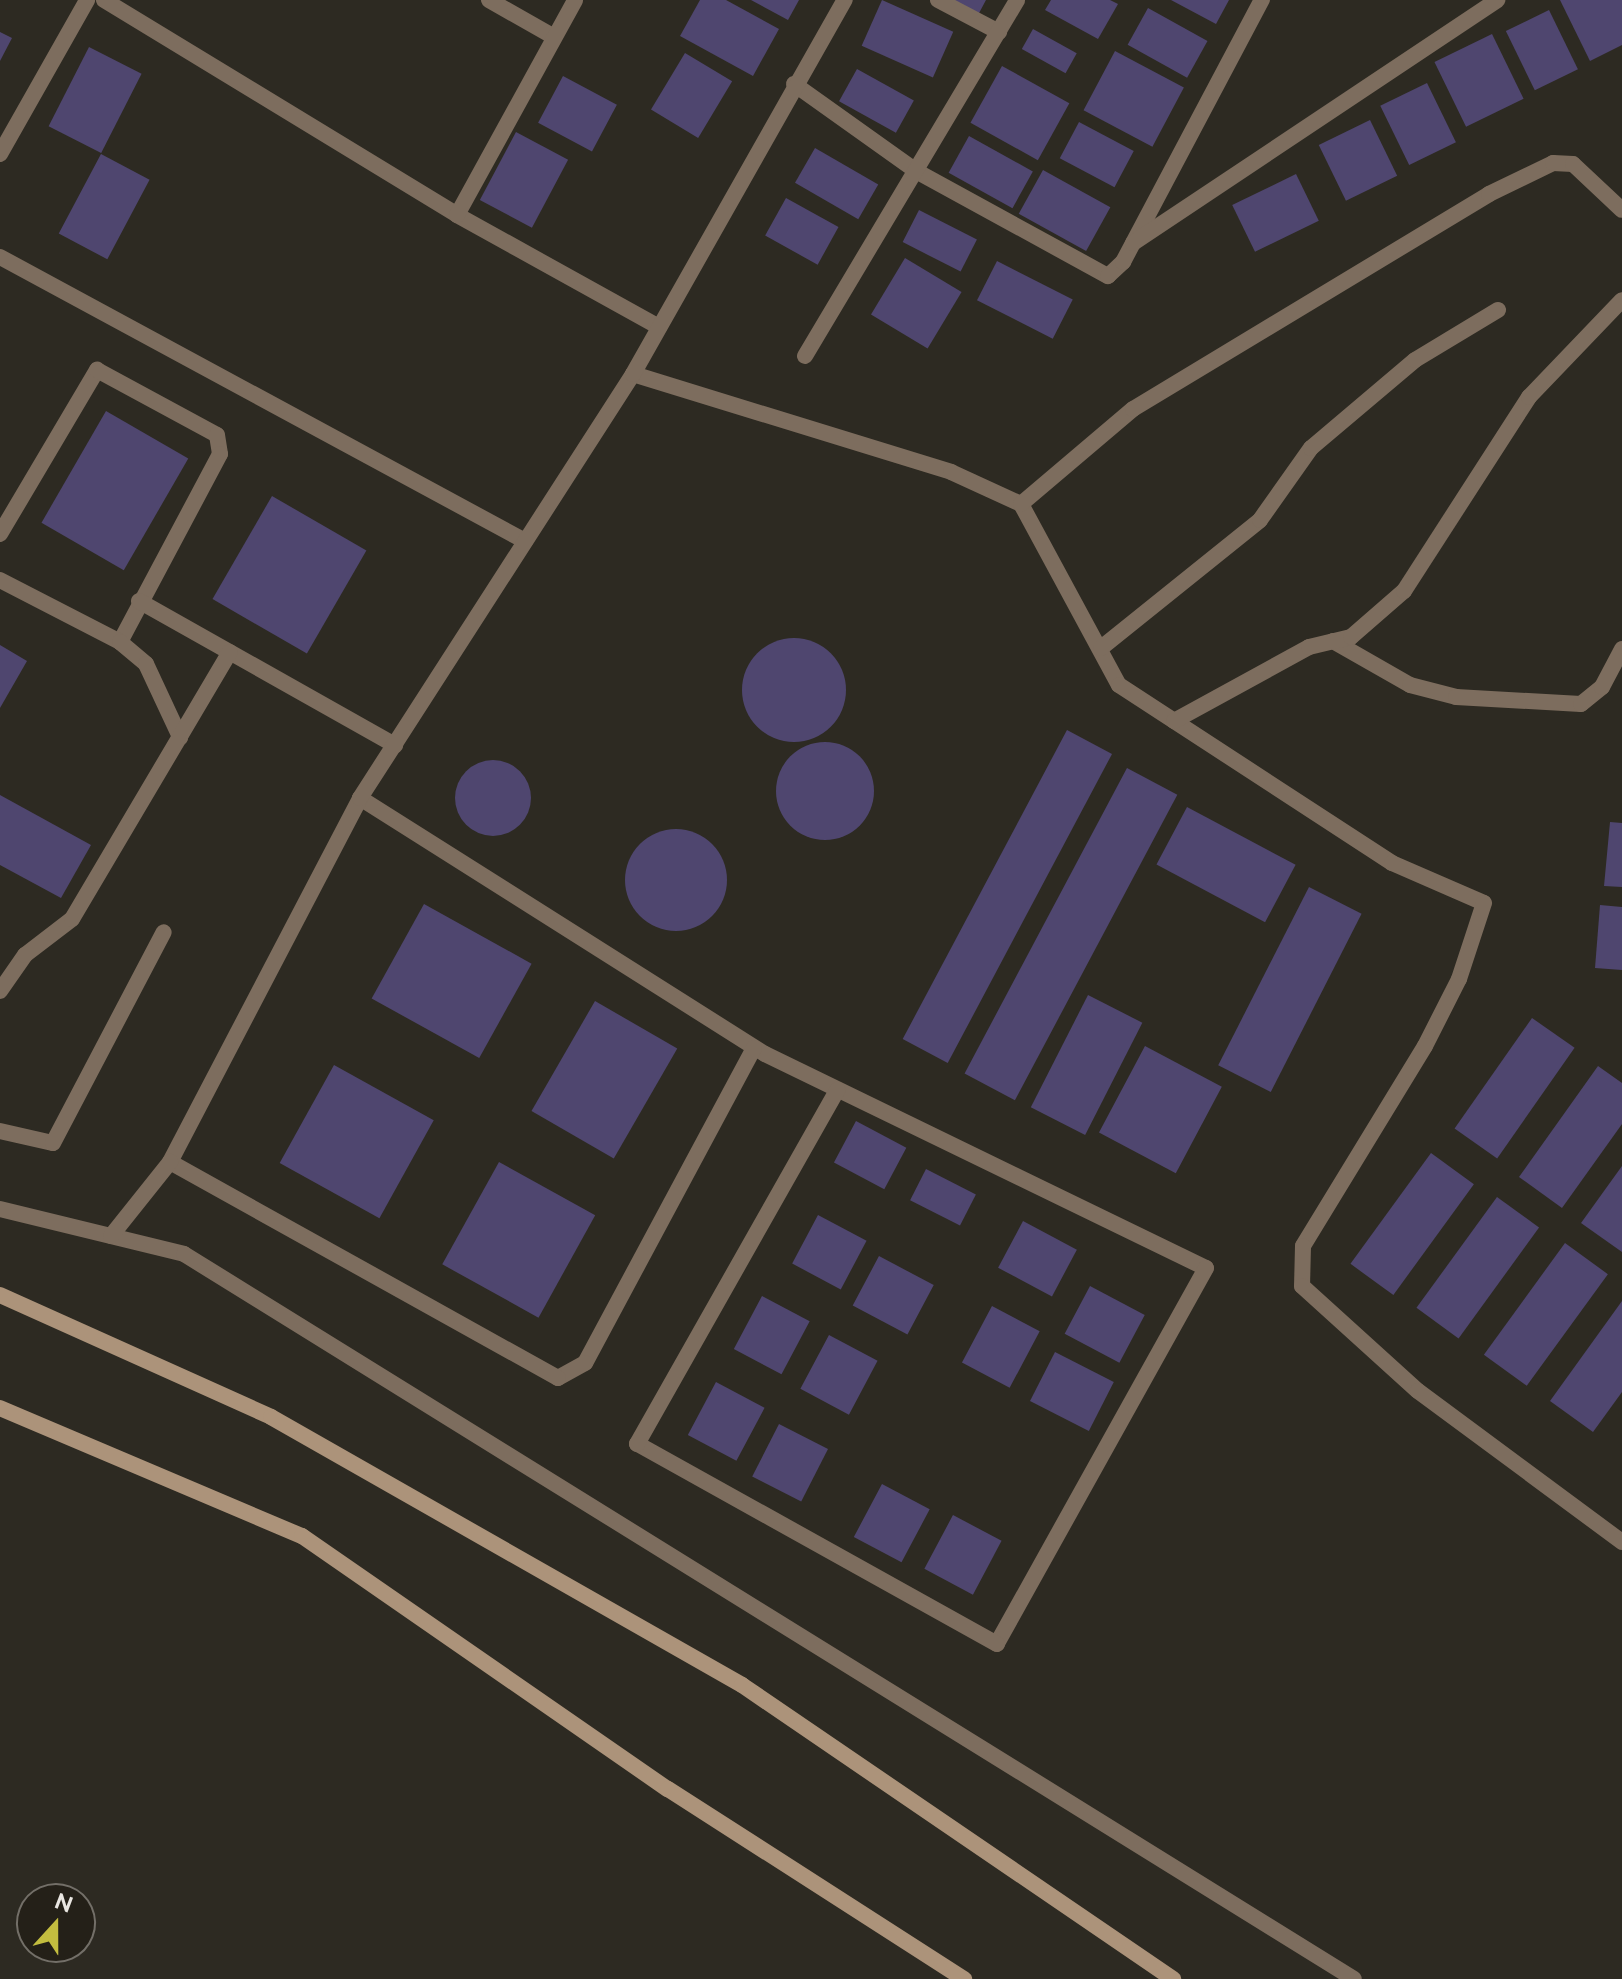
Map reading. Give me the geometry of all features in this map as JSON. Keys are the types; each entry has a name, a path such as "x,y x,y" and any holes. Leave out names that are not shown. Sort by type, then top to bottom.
{"street":[{"path":"0,154 87,0"},
{"path":"104,0 457,215 659,327"},
{"path":"489,0 554,37"},
{"path":"457,215 575,0"},
{"path":"111,1236 170,1162 360,798 633,374 794,84 845,0"},
{"path":"938,0 999,32"},
{"path":"805,356 1017,0"},
{"path":"794,84 916,171 1092,272 1108,276 1132,244 1262,0"},
{"path":"1132,244 1498,0"},
{"path":"1021,504 1133,409 1406,238 1515,181 1553,163 1573,164 1594,176 1622,210"},
{"path":"0,257 525,541"},
{"path":"1174,721 1333,641 1351,637 1404,591 1529,397 1622,300"},
{"path":"1101,648 1260,520 1322,438 1415,360 1498,310"},
{"path":"0,534 88,375 109,373 206,426 222,444 120,642"},
{"path":"633,374 951,472 1021,504 1119,685 1392,863 1484,903 1459,979 1425,1046 1303,1246 1302,1286 1418,1391 1622,1542"},
{"path":"0,580 120,642 146,664 180,737"},
{"path":"139,601 395,745"},
{"path":"1333,641 1410,685 1456,697 1581,704 1602,687 1622,649"},
{"path":"0,991 25,955 72,919 230,652"},
{"path":"360,798 754,1048 1206,1268 997,1644 637,1444 837,1090"},
{"path":"0,1131 53,1143 164,932"},
{"path":"170,1162 558,1378 585,1363 754,1048"},
{"path":"0,1209 184,1254 1354,1979"},
{"path":"0,1295 271,1417 742,1685 1173,1979"},
{"path":"0,1408 302,1536 668,1789 964,1979"}],"building":[{"path":"700,0 726,0 779,29 753,76 680,36"},
{"path":"751,0 799,0 788,20"},
{"path":"882,0 953,32 933,77 862,46"},
{"path":"951,0 986,0 978,15"},
{"path":"1051,0 1110,0 1118,4 1098,39 1045,10"},
{"path":"1171,0 1229,0 1216,24"},
{"path":"1560,0 1622,0 1622,45 1590,61"},
{"path":"1148,8 1207,41 1187,78 1128,45"},
{"path":"1549,10 1578,69 1535,90 1506,31"},
{"path":"1033,29 1077,53 1066,73 1022,49"},
{"path":"0,32 12,38 0,61"},
{"path":"1492,34 1524,99 1466,127 1434,62"},
{"path":"89,47 142,74 101,153 49,126"},
{"path":"1115,51 1184,88 1152,147 1084,110"},
{"path":"685,53 732,81 698,138 651,110"},
{"path":"1002,66 1069,103 1038,160 970,123"},
{"path":"857,69 914,101 896,133 839,101"},
{"path":"563,76 617,105 592,151 538,123"},
{"path":"1427,83 1456,142 1409,165 1380,106"},
{"path":"1370,120 1397,176 1346,201 1319,145"},
{"path":"1079,122 1134,151 1114,187 1060,158"},
{"path":"516,132 568,160 532,228 480,200"},
{"path":"969,136 1033,171 1012,208 949,173"},
{"path":"815,148 878,184 858,219 795,183"},
{"path":"101,154 150,180 107,259 59,233"},
{"path":"1043,170 1110,207 1086,251 1019,214"},
{"path":"1296,174 1319,221 1255,252 1232,205"},
{"path":"786,198 838,227 818,265 765,236"},
{"path":"919,210 977,240 961,272 903,242"},
{"path":"905,258 962,292 928,349 871,315"},
{"path":"997,261 1073,300 1053,339 977,300"},
{"path":"106,411 188,458 124,570 42,523"},
{"path":"272,496 366,550 307,654 212,599"},
{"path":"794,638 814,642 831,653 842,670 846,690 842,710 831,727 814,738 794,742 774,738 757,727 746,710 742,690 746,670 757,653 774,642"},
{"path":"0,645 27,661 0,708"},
{"path":"1067,730 1112,754 948,1063 903,1039"},
{"path":"825,742 844,746 859,757 870,772 874,791 870,810 859,825 844,836 825,840 806,836 791,825 780,810 776,791 780,772 791,757 806,746"},
{"path":"493,760 508,763 520,771 528,783 531,798 528,813 520,825 508,833 493,836 478,833 466,825 458,813 455,798 458,783 466,771 478,763"},
{"path":"1127,768 1177,795 1015,1100 965,1073"},
{"path":"0,795 91,845 61,898 0,865"},
{"path":"1187,807 1296,865 1265,922 1156,864"},
{"path":"1610,822 1622,823 1622,887 1604,886"},
{"path":"676,829 695,833 712,844 723,861 727,880 723,899 712,916 695,927 676,931 657,927 640,916 629,899 625,880 629,861 640,844 657,833"},
{"path":"1309,887 1362,914 1271,1092 1218,1065"},
{"path":"424,904 532,964 479,1058 372,998"},
{"path":"1600,905 1622,907 1622,970 1595,968"},
{"path":"1088,995 1142,1023 1085,1135 1031,1107"},
{"path":"595,1001 677,1048 614,1158 532,1111"},
{"path":"1532,1018 1575,1048 1497,1158 1455,1129"},
{"path":"1145,1046 1222,1087 1176,1173 1099,1133"},
{"path":"334,1065 434,1120 379,1218 280,1163"},
{"path":"1598,1066 1622,1083 1622,1124 1562,1208 1519,1177"},
{"path":"856,1121 906,1148 884,1189 834,1162"},
{"path":"1431,1153 1474,1184 1393,1295 1350,1264"},
{"path":"499,1162 595,1215 538,1318 442,1264"},
{"path":"1622,1166 1622,1252 1581,1223"},
{"path":"926,1169 976,1194 960,1226 910,1200"},
{"path":"1497,1197 1539,1228 1459,1338 1416,1308"},
{"path":"818,1215 867,1241 841,1289 792,1264"},
{"path":"1023,1221 1077,1250 1052,1296 998,1268"},
{"path":"1565,1243 1608,1274 1527,1386 1484,1355"},
{"path":"879,1256 934,1285 907,1335 853,1305"},
{"path":"1090,1286 1145,1315 1119,1363 1065,1334"},
{"path":"762,1296 810,1321 782,1374 734,1349"},
{"path":"1622,1301 1622,1392 1593,1432 1550,1401"},
{"path":"992,1306 1040,1331 1010,1388 962,1363"},
{"path":"829,1335 878,1361 849,1415 800,1389"},
{"path":"1055,1352 1114,1382 1089,1431 1030,1401"},
{"path":"716,1382 765,1408 736,1461 688,1435"},
{"path":"779,1424 828,1449 801,1502 752,1477"},
{"path":"882,1484 930,1509 902,1562 854,1537"},
{"path":"953,1515 1002,1541 973,1595 924,1569"}]}
